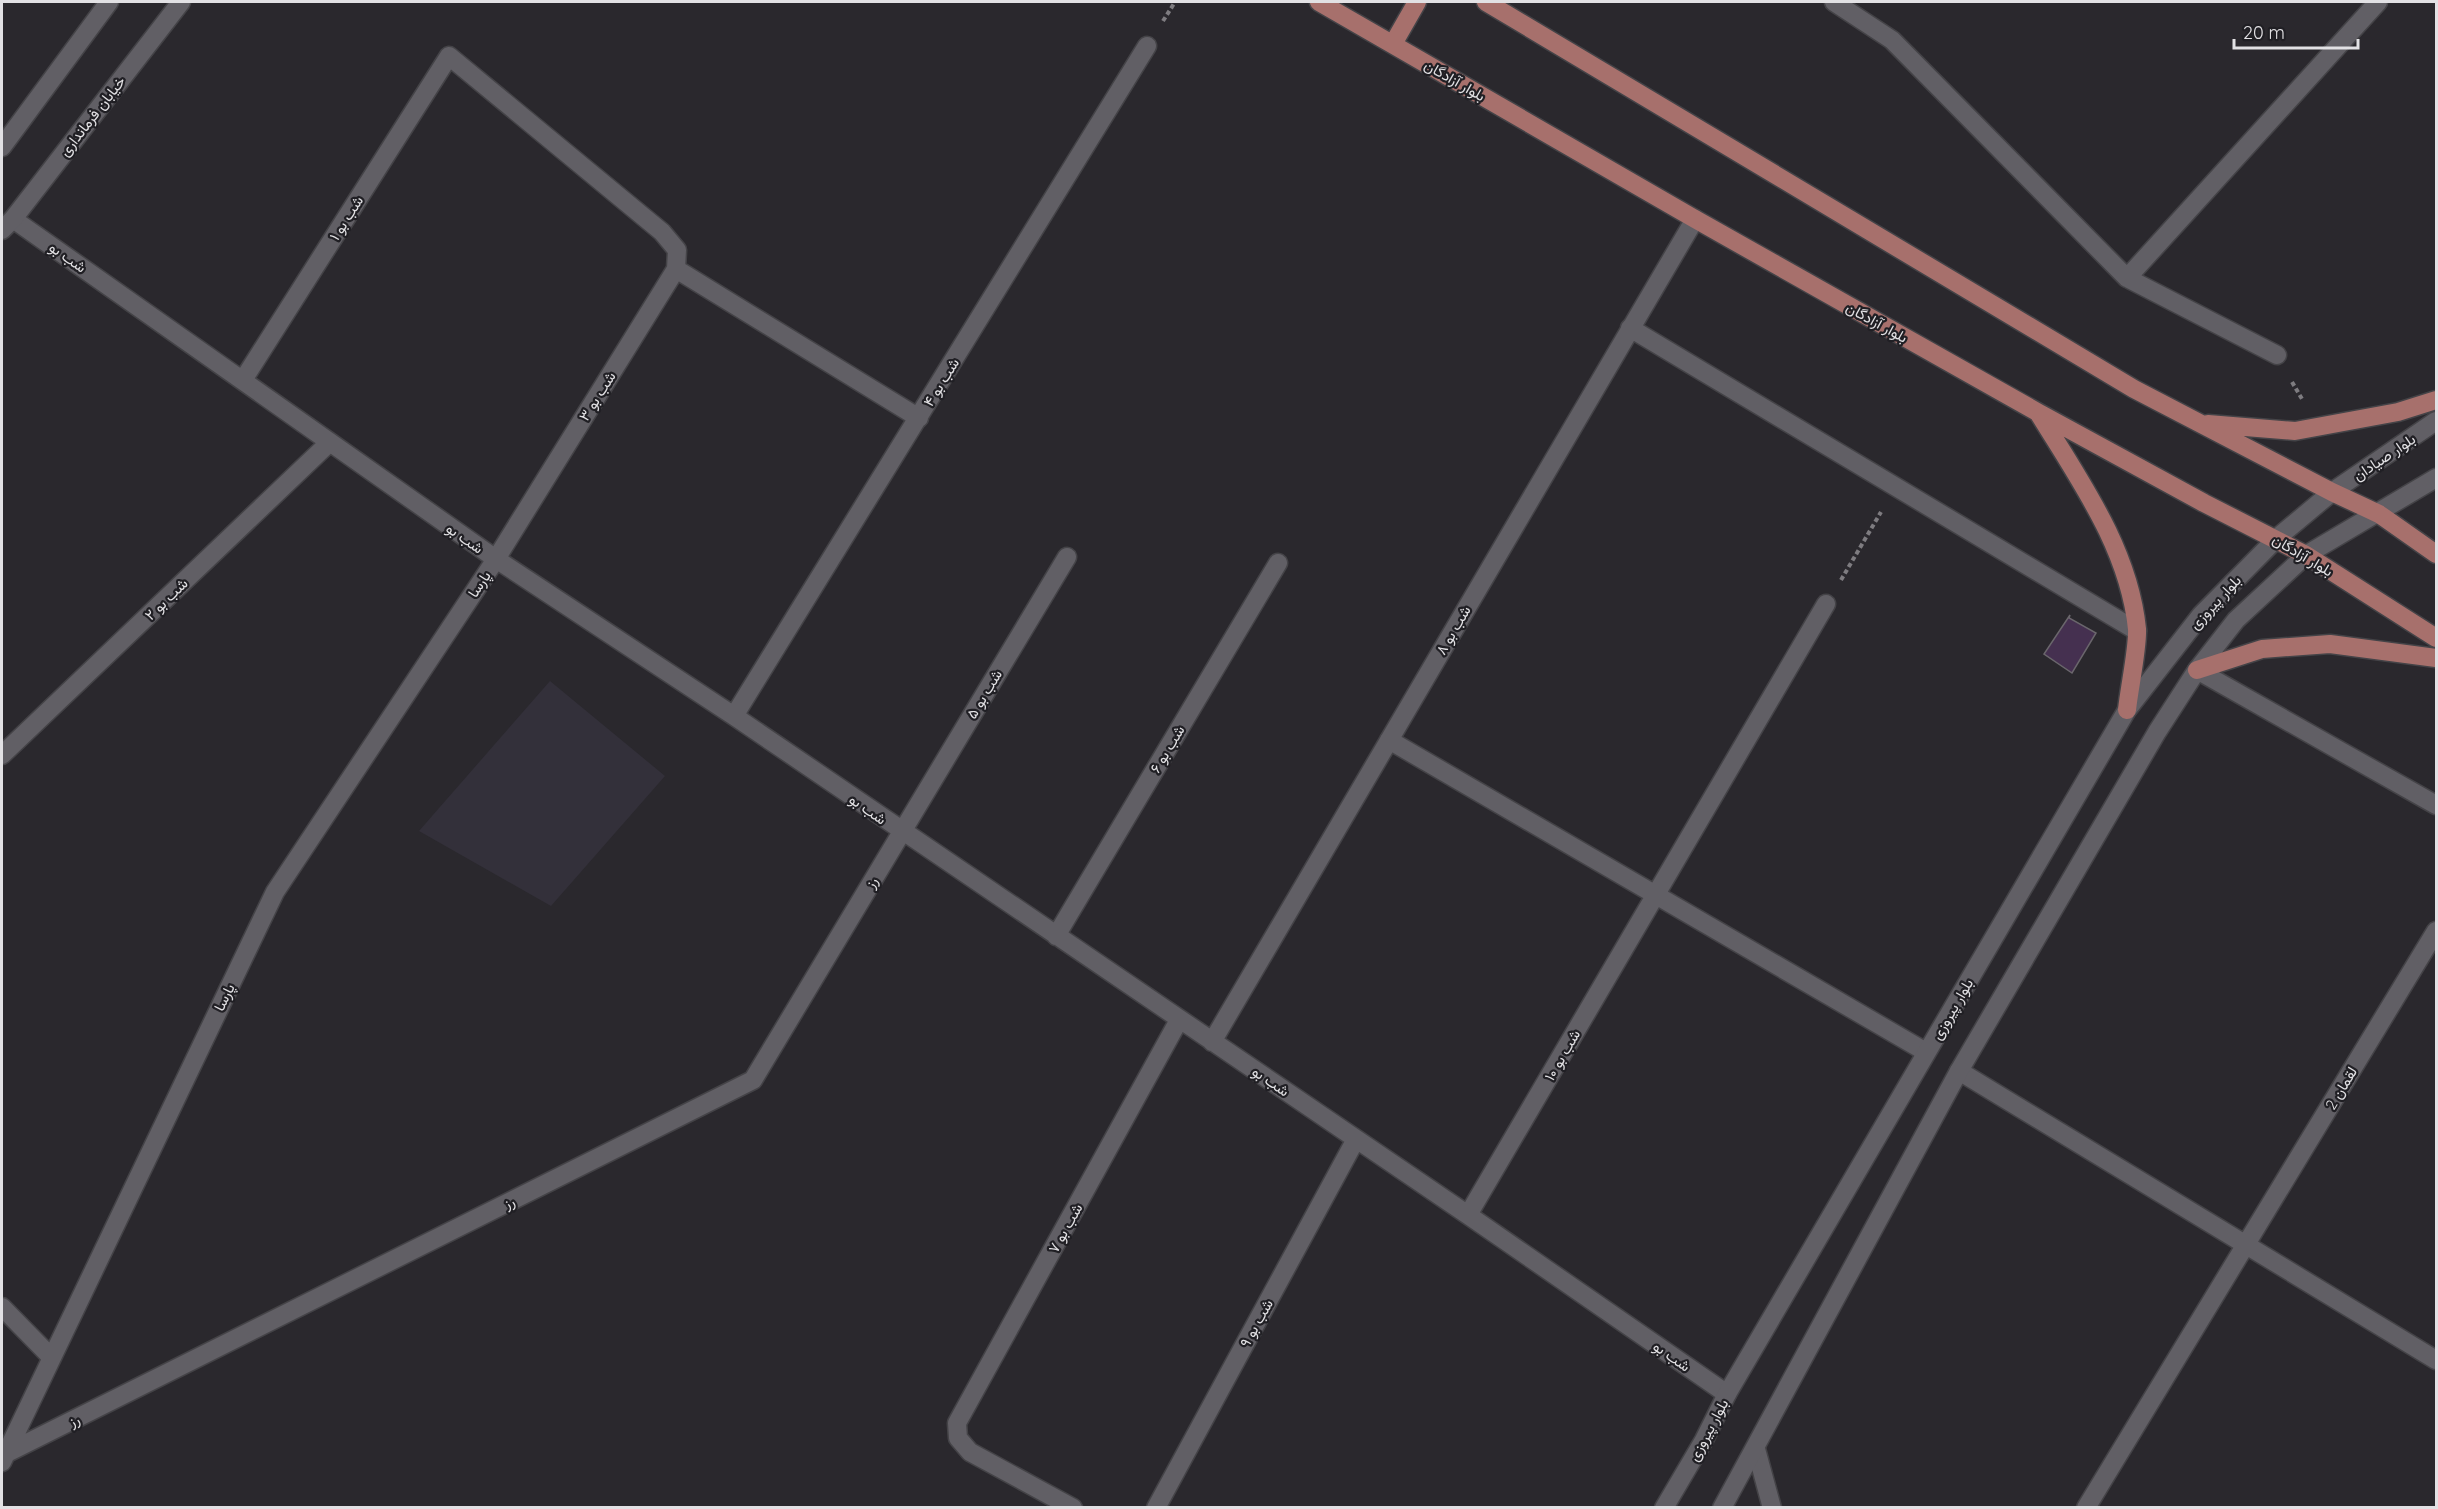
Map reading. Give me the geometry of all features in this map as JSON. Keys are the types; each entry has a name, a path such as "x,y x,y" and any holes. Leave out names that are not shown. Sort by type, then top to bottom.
{"main road":[{"name":"بلوار آزادگان","path":"1319,2 2038,413 2204,503 2277,538 2436,638"},
{"path":"1393,44 1417,2"},
{"path":"1486,2 2134,389 2379,514 2436,554"},
{"path":"2200,424 2295,431 2398,412 2436,400"},
{"path":"2038,413 2105,523 2127,582 2137,631 2127,710"},
{"path":"2197,670 2262,649 2330,644 2436,658"}],"street":[{"path":"2,147 109,2"},
{"name":"خیابان فرمانداری","path":"7,224 181,2"},
{"path":"1834,2 1892,40 2127,278 2277,355"},
{"path":"2127,278 2378,2"},
{"name":"شب بو ۴","path":"734,716 1148,46"},
{"name":"شب بو ۱","path":"243,380 449,56 662,232 677,250 676,268"},
{"name":"شب بو ۸","path":"1212,1042 1695,219"},
{"name":"شب بو","path":"7,224 243,380 496,559 734,716 1727,1394"},
{"path":"676,268 919,418"},
{"name":"شب بو ۳","path":"496,559 676,268"},
{"path":"1630,328 2137,631"},
{"name":"بلوار صیادان","path":"2277,538 2332,492 2436,422"},
{"name":"شب بو ۲","path":"2,756 330,442"},
{"path":"2379,514 2436,478"},
{"name":"بلوار پیروزی","path":"1722,1508 1959,1071 2157,732 2197,670 2236,620 2306,555 2379,514"},
{"name":"بلوار پیروزی","path":"1664,1508 1704,1440 1727,1394 2127,710 2201,615 2277,538"},
{"name":"شب بو ۵","path":"901,831 1067,557"},
{"name":"پارسا","path":"3,1458 275,892 496,559"},
{"name":"شب بو ۶","path":"1056,936 1278,563"},
{"name":"شب بو ۱۰","path":"1468,1215 1826,604"},
{"path":"2197,670 2436,805"},
{"path":"1389,740 1926,1052"},
{"name":"رز","path":"3,1458 753,1080 901,831"},
{"name":"لقمان 2","path":"2086,1508 2436,931"},
{"name":"شب بو ۷","path":"1073,1508 970,1452 958,1438 957,1423 1179,1020"},
{"path":"1959,1071 2436,1360"},
{"name":"شب بو ۹","path":"1156,1508 1356,1139"},
{"path":"2,1307 51,1357"},
{"path":"1756,1449 1772,1508"}],"path":[{"path":"2277,355 2318,427"},
{"path":"1826,604 1895,488"}],"shaded area":[{"path":"550,681 665,776 551,906 419,831"}],"building":[{"path":"2070,615 2069,618 2096,633 2072,673 2044,654"}]}
